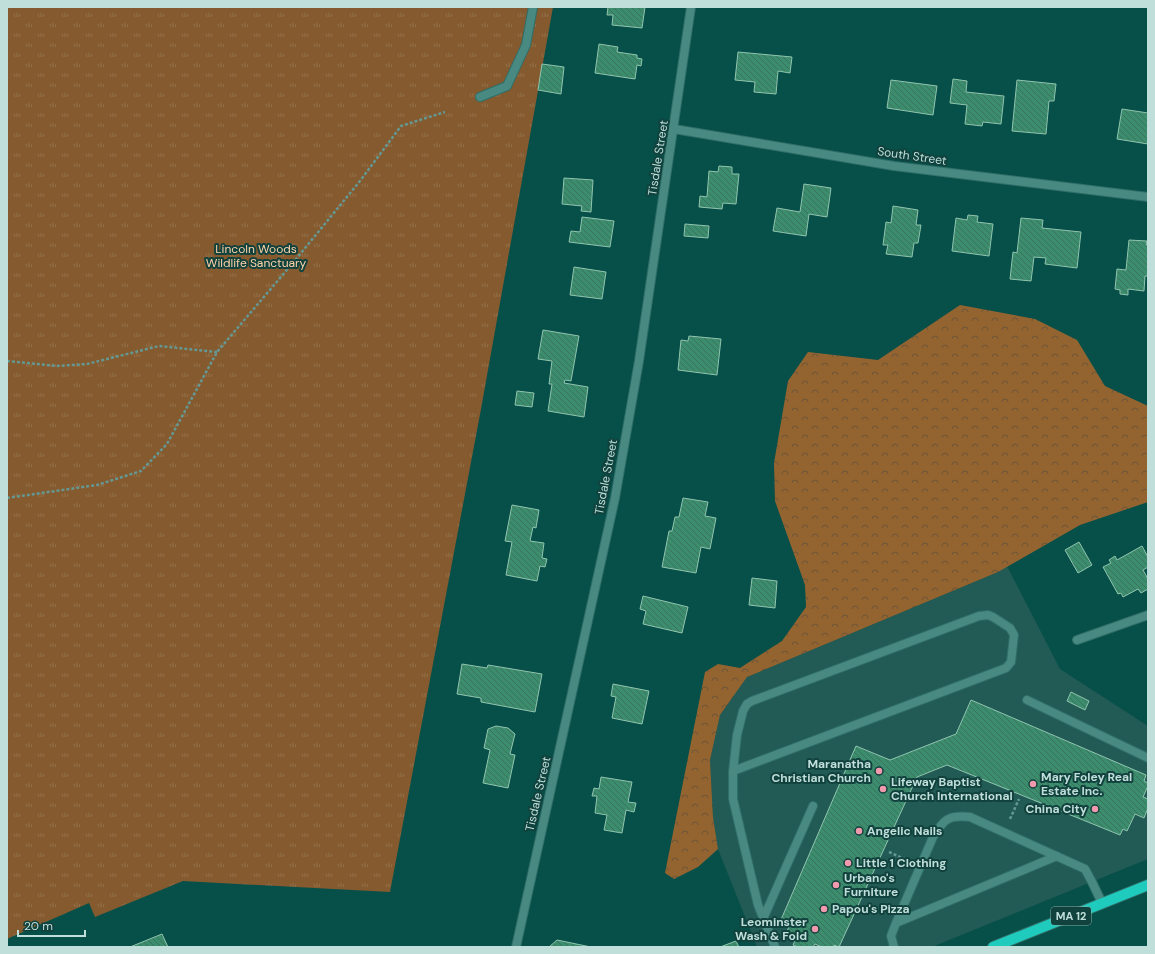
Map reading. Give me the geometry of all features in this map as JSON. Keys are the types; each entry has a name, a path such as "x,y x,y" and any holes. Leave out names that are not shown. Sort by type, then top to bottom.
{"main road":[{"name":"MA 12","path":"993,947 1148,885"}],"street":[{"path":"480,97 507,86 526,45 533,7"},
{"name":"Tisdale Street","path":"516,947 615,498 639,360 692,7"},
{"name":"South Street","path":"674,130 894,166 1148,197"},
{"path":"1077,640 1148,615"},
{"path":"733,771 1006,668 1011,662 1014,634 1010,628 993,616 979,616 747,704 743,711 737,736 733,771 733,799 758,906 775,947"},
{"path":"1027,700 1148,758"},
{"path":"763,919 813,806"},
{"path":"894,947 890,936 933,837 940,826 949,818 960,816 970,817 1085,869 1102,903"},
{"path":"896,923 1057,856"}],"path":[{"path":"7,498 97,485 141,471 167,444 217,352 351,193 401,126 445,112"},
{"path":"7,361 57,366 87,364 159,346 217,352"},
{"path":"1004,833 1019,799"}],"shaded area":[{"path":"1007,566 1060,669 1148,726 1148,859 932,947 757,947 718,849 713,817 710,760 720,715 747,677 998,572"}],"green space":[{"name":"Lincoln Woods Wildlife Sanctuary","path":"7,7 553,7 481,409 390,892 183,881 95,917 89,903 7,939"},
{"path":"960,305 1035,319 1077,340 1105,386 1148,406 1148,502 1080,525 998,572 747,677 720,715 710,760 713,817 718,849 698,867 674,879 665,873 705,672 718,664 740,668 782,641 806,607 805,585 775,501 774,463 788,381 808,352 878,360"}],"building":[{"path":"608,7 645,7 642,28 612,25 613,15 607,15"},
{"path":"599,44 618,47 617,52 637,55 637,58 642,59 641,66 637,65 635,79 595,73"},
{"path":"738,52 792,57 790,73 778,71 776,94 754,92 755,82 735,80"},
{"path":"542,64 564,67 561,94 538,90"},
{"path":"953,79 967,81 966,92 1004,96 1001,124 983,122 982,126 965,124 967,105 950,103"},
{"path":"891,80 937,86 933,115 887,108"},
{"path":"1017,80 1056,84 1054,101 1049,101 1046,134 1012,131"},
{"path":"1122,109 1148,113 1148,144 1117,139"},
{"path":"719,166 732,167 732,174 739,174 736,204 723,203 722,209 699,207 700,196 707,197 709,171 718,172"},
{"path":"564,178 593,180 591,212 581,211 582,206 562,204"},
{"path":"804,184 831,188 827,217 809,214 806,236 773,231 777,208 800,212"},
{"path":"893,206 918,210 916,225 921,225 918,243 914,243 912,257 886,254 888,245 883,245 886,222 891,223"},
{"path":"968,215 978,216 977,222 993,224 989,256 952,251 956,218 967,220"},
{"path":"582,217 614,221 610,247 569,242 571,231 580,232"},
{"path":"1021,218 1043,220 1042,228 1081,232 1077,268 1045,264 1046,258 1034,257 1031,281 1010,279 1013,252 1017,253"},
{"path":"685,224 709,226 708,238 684,236"},
{"path":"1129,240 1147,241 1148,276 1145,276 1144,291 1128,289 1128,295 1120,294 1120,290 1115,289 1117,269 1126,270"},
{"path":"574,267 606,272 602,299 570,295"},
{"path":"543,330 579,336 571,381 565,380 564,383 588,387 584,417 548,411 552,384 549,384 552,361 538,359"},
{"path":"689,336 721,339 717,375 678,370 681,340 688,341"},
{"path":"517,391 534,393 532,407 515,405"},
{"path":"683,498 708,502 705,516 716,518 710,549 701,547 696,573 662,567 669,531 672,531 675,517 679,517"},
{"path":"512,505 539,510 536,528 533,527 530,541 544,543 542,558 547,559 545,567 540,566 537,581 506,575 512,542 505,541"},
{"path":"1079,542 1092,565 1078,573 1065,550"},
{"path":"1142,546 1148,557 1148,567 1143,570 1148,579 1148,589 1141,593 1138,589 1123,597 1121,593 1118,594 1103,567 1111,563 1109,560 1115,556 1117,560"},
{"path":"752,578 777,581 775,608 749,605"},
{"path":"643,596 688,607 682,633 643,624 646,611 640,609"},
{"path":"462,664 487,668 488,665 542,674 535,712 481,702 481,698 457,694"},
{"path":"613,684 649,691 642,724 612,718 616,697 611,696"},
{"path":"1071,692 1089,701 1085,710 1067,701"},
{"path":"971,700 1146,775 1144,781 1148,783 1148,786 1143,797 1148,799 1148,808 1144,818 1135,814 1127,831 1123,829 1120,835 947,765 917,777 839,947 834,945 834,947 822,947 815,944 813,947 798,947 793,945 797,936 787,932 789,926 780,922 856,746 890,760 956,734"},
{"path":"496,726 508,728 515,734 510,754 515,755 508,788 483,783 490,750 484,748 488,729"},
{"path":"601,777 632,782 628,802 636,803 634,812 626,810 622,833 604,830 607,815 595,813 597,796 592,796 594,788 599,789"},
{"path":"162,934 168,947 130,947"},
{"path":"557,940 591,947 549,947"},
{"path":"736,941 739,947 720,947"}],"place":[{"name":"Maranatha Christian Church","path":"879,771"},
{"name":"Mary Foley Real Estate Inc.","path":"1033,784"},
{"name":"Lifeway Baptist Church International","path":"883,789"},
{"name":"China City","path":"1095,809"},
{"name":"Angelic Nails","path":"859,831"},
{"name":"Little 1 Clothing","path":"848,863"},
{"name":"Urbano's Furniture","path":"836,885"},
{"name":"Papou's Pizza","path":"824,909"},
{"name":"Leominster Wash & Fold","path":"815,929"}]}
